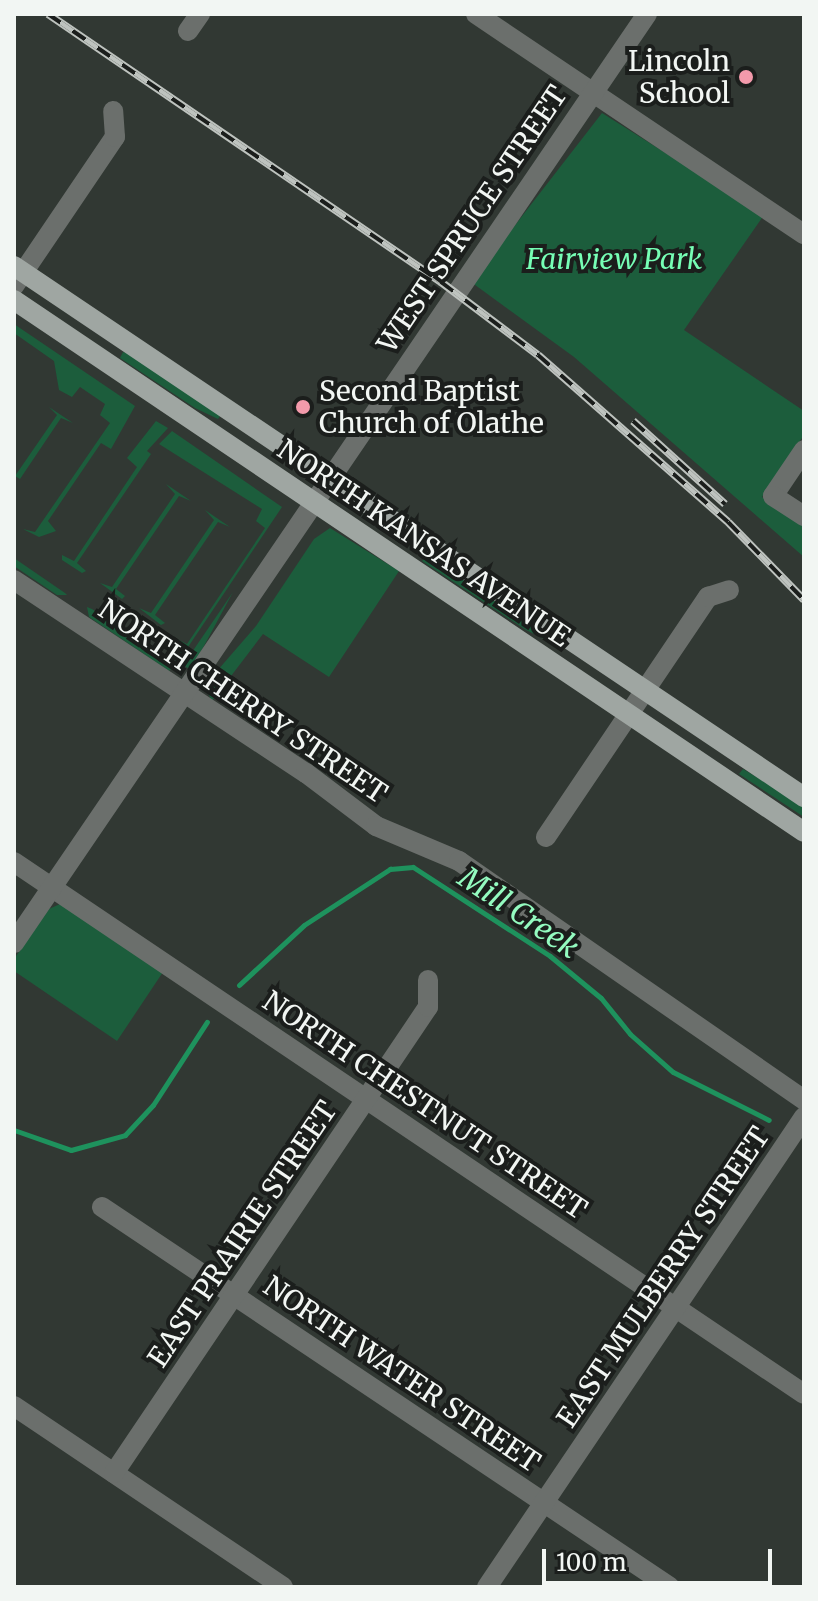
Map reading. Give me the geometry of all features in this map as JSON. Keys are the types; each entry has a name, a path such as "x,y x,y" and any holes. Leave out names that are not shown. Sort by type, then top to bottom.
{"main road":[{"name":"NORTH KANSAS AVENUE","path":"17,274 329,477 804,797"},
{"name":"NORTH KANSAS AVENUE","path":"14,300 804,832"}],"street":[{"path":"476,14 804,234"},
{"name":"WEST SPRUCE STREET","path":"14,943 647,14"},
{"path":"17,274 115,137 113,111"},
{"path":"804,450 773,496 804,516"},
{"name":"NORTH CHERRY STREET","path":"14,580 182,694 306,773 376,826 459,861 804,1100"},
{"path":"546,837 708,597 729,590"},
{"name":"NORTH CHESTNUT STREET","path":"14,862 804,1394"},
{"name":"EAST PRAIRIE STREET","path":"114,1473 428,1007 428,980"},
{"name":"EAST MULBERRY STREET","path":"487,1587 804,1117"},
{"name":"NORTH WATER STREET","path":"102,1207 670,1587"},
{"path":"14,1406 283,1587"}],"green space":[{"name":"Fairview Park","path":"602,113 764,215 684,330 804,411 804,435 762,497 804,526 804,557 574,357 471,282"},
{"path":"14,324 135,406 111,449 101,443 48,521 56,531 39,537 23,529 35,532 110,423 100,415 105,404 80,387 72,397 59,390 54,361 14,333"},
{"path":"123,352 222,413 218,419 195,408 120,358"},
{"path":"49,407 73,423 61,418 20,479 15,476 57,415"},
{"path":"156,421 168,428 147,451 151,454 77,563 86,571 82,573 62,560 62,555 74,561 137,467 127,458"},
{"path":"172,431 282,507 178,662 165,654 178,644 175,638 187,644 265,528 256,521 262,509 159,444"},
{"path":"166,484 191,501 179,496 116,589 125,596 122,599 100,583 112,587 175,494"},
{"path":"205,510 230,527 218,522 155,615 165,623 161,625 139,608 151,613 214,520"},
{"path":"330,528 399,571 329,677 263,634 212,701 204,686 256,626 314,539"},
{"path":"426,556 437,560 548,633 544,639 422,561"},
{"path":"14,558 67,595 57,595 14,566"},
{"path":"233,592 191,670 181,664 190,655"},
{"path":"87,607 175,665 169,671 89,617"},
{"path":"743,769 804,805 804,817 739,774"},
{"path":"60,904 163,972 117,1041 14,971 14,959 49,909"}],"waterway":[{"name":"Mill Creek","path":"239,985 304,925 390,869 413,867 550,956 601,998 630,1034 673,1072 769,1120"},
{"name":"Mill Creek","path":"14,1130 71,1150 125,1135 153,1105 207,1022"}],"railway":[{"path":"48,14 441,282 538,355 728,522 804,600"},
{"path":"633,421 725,504"}],"place":[{"name":"Lincoln School","path":"746,77"},
{"name":"Second Baptist Church of Olathe","path":"303,407"}]}
